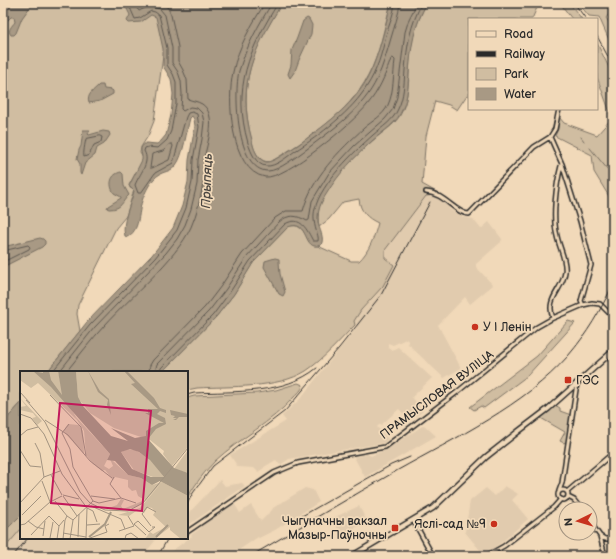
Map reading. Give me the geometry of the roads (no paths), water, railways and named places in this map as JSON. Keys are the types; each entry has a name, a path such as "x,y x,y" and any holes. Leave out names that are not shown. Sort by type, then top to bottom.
{"street":[{"path":"426,192 434,192 462,213 466,214 470,212 534,147 550,137 555,130 559,110"},
{"path":"550,137 562,164 580,221 590,265 581,301 583,305 592,303 600,304 612,316"},
{"path":"553,318 550,311 550,306 554,296 562,284 566,272 556,235 555,206 562,164"},
{"path":"612,316 613,302"},
{"name":"ПРАМЫСЛОВАЯ ВУЛІЦА","path":"188,531 274,473 298,463 384,447 456,393 537,327 553,318 583,305"},
{"path":"352,556 433,508 486,457 548,409 613,351"},
{"path":"561,499 558,496 562,483 578,383"},
{"path":"567,492 613,453"},
{"path":"562,483 568,497"},
{"path":"559,491 562,490 567,492"},
{"path":"486,556 504,546 554,507 561,499 564,500 568,497"},
{"path":"568,497 575,501"},
{"path":"413,520 433,556"},
{"path":"598,533 600,536 604,556"},
{"path":"600,536 605,539 610,539 613,536"}],"water":[{"path":"3,3 33,3 22,18 14,35 11,35 10,28 15,22 14,17 11,17 3,22"},
{"name":"Прыпяць","path":"124,3 282,3 263,36 256,52 250,68 247,84 246,101 248,120 254,150 260,159 269,162 298,145 316,132 357,95 368,77 377,57 391,3 427,3 419,20 414,36 405,104 394,123 359,153 325,196 318,214 318,222 322,239 321,245 315,246 311,244 300,227 288,227 253,263 234,294 216,317 163,371 48,371 87,322 152,255 173,228 182,206 188,182 189,160 195,126 192,116 190,118 183,150 176,165 173,169 160,174 151,182 142,201 138,221 134,231 127,237 125,236 125,219 134,191 129,186 142,160 141,149 146,143 157,144 166,135 171,115 173,94 171,79 163,66 163,49 156,17 151,15 141,22 129,23 127,21 130,15"},
{"path":"307,18 312,25 311,34 295,71 290,78 288,74 291,65 292,50 303,21"},
{"path":"99,85 103,85 104,89 112,90 113,94 100,101 89,103 88,100 90,95"},
{"path":"83,130 90,130 89,135 103,131 109,132 110,135 104,144 97,148 95,155 85,163 81,175 80,164 77,159 81,146"},
{"path":"121,172 123,174 124,186 129,195 117,208 109,209 107,208 108,206 121,198 112,190 111,183 113,177"},
{"path":"40,238 45,241 45,244 42,247 3,267 3,247"},
{"path":"275,258 279,259 280,274 285,292 283,296 279,294 264,267 265,261"},
{"path":"20,404 20,516 3,533 3,423"}],"waterway":[{"path":"581,137 584,141"},
{"path":"590,148 613,176"}],"railway":[{"path":"574,3 585,18"},
{"path":"598,38 613,66"},
{"path":"188,502 213,466 285,411 339,348 381,295 430,202"},
{"path":"251,556 466,433 531,390 551,374 575,348 593,322 613,284"},
{"path":"188,395 194,393 258,390 274,387 290,383 304,377 317,368"},
{"path":"302,516 391,465 410,457"},
{"path":"13,556 27,539"},
{"path":"158,556 167,539"}],"place":[{"name":"У І Ленін","path":"475,327"},
{"name":"ГЭС","path":"568,380"},
{"name":"Яслі-сад №9","path":"494,524"},
{"name":"Чыгуначны вакзал Мазыр-Паўночны","path":"395,528"}]}
